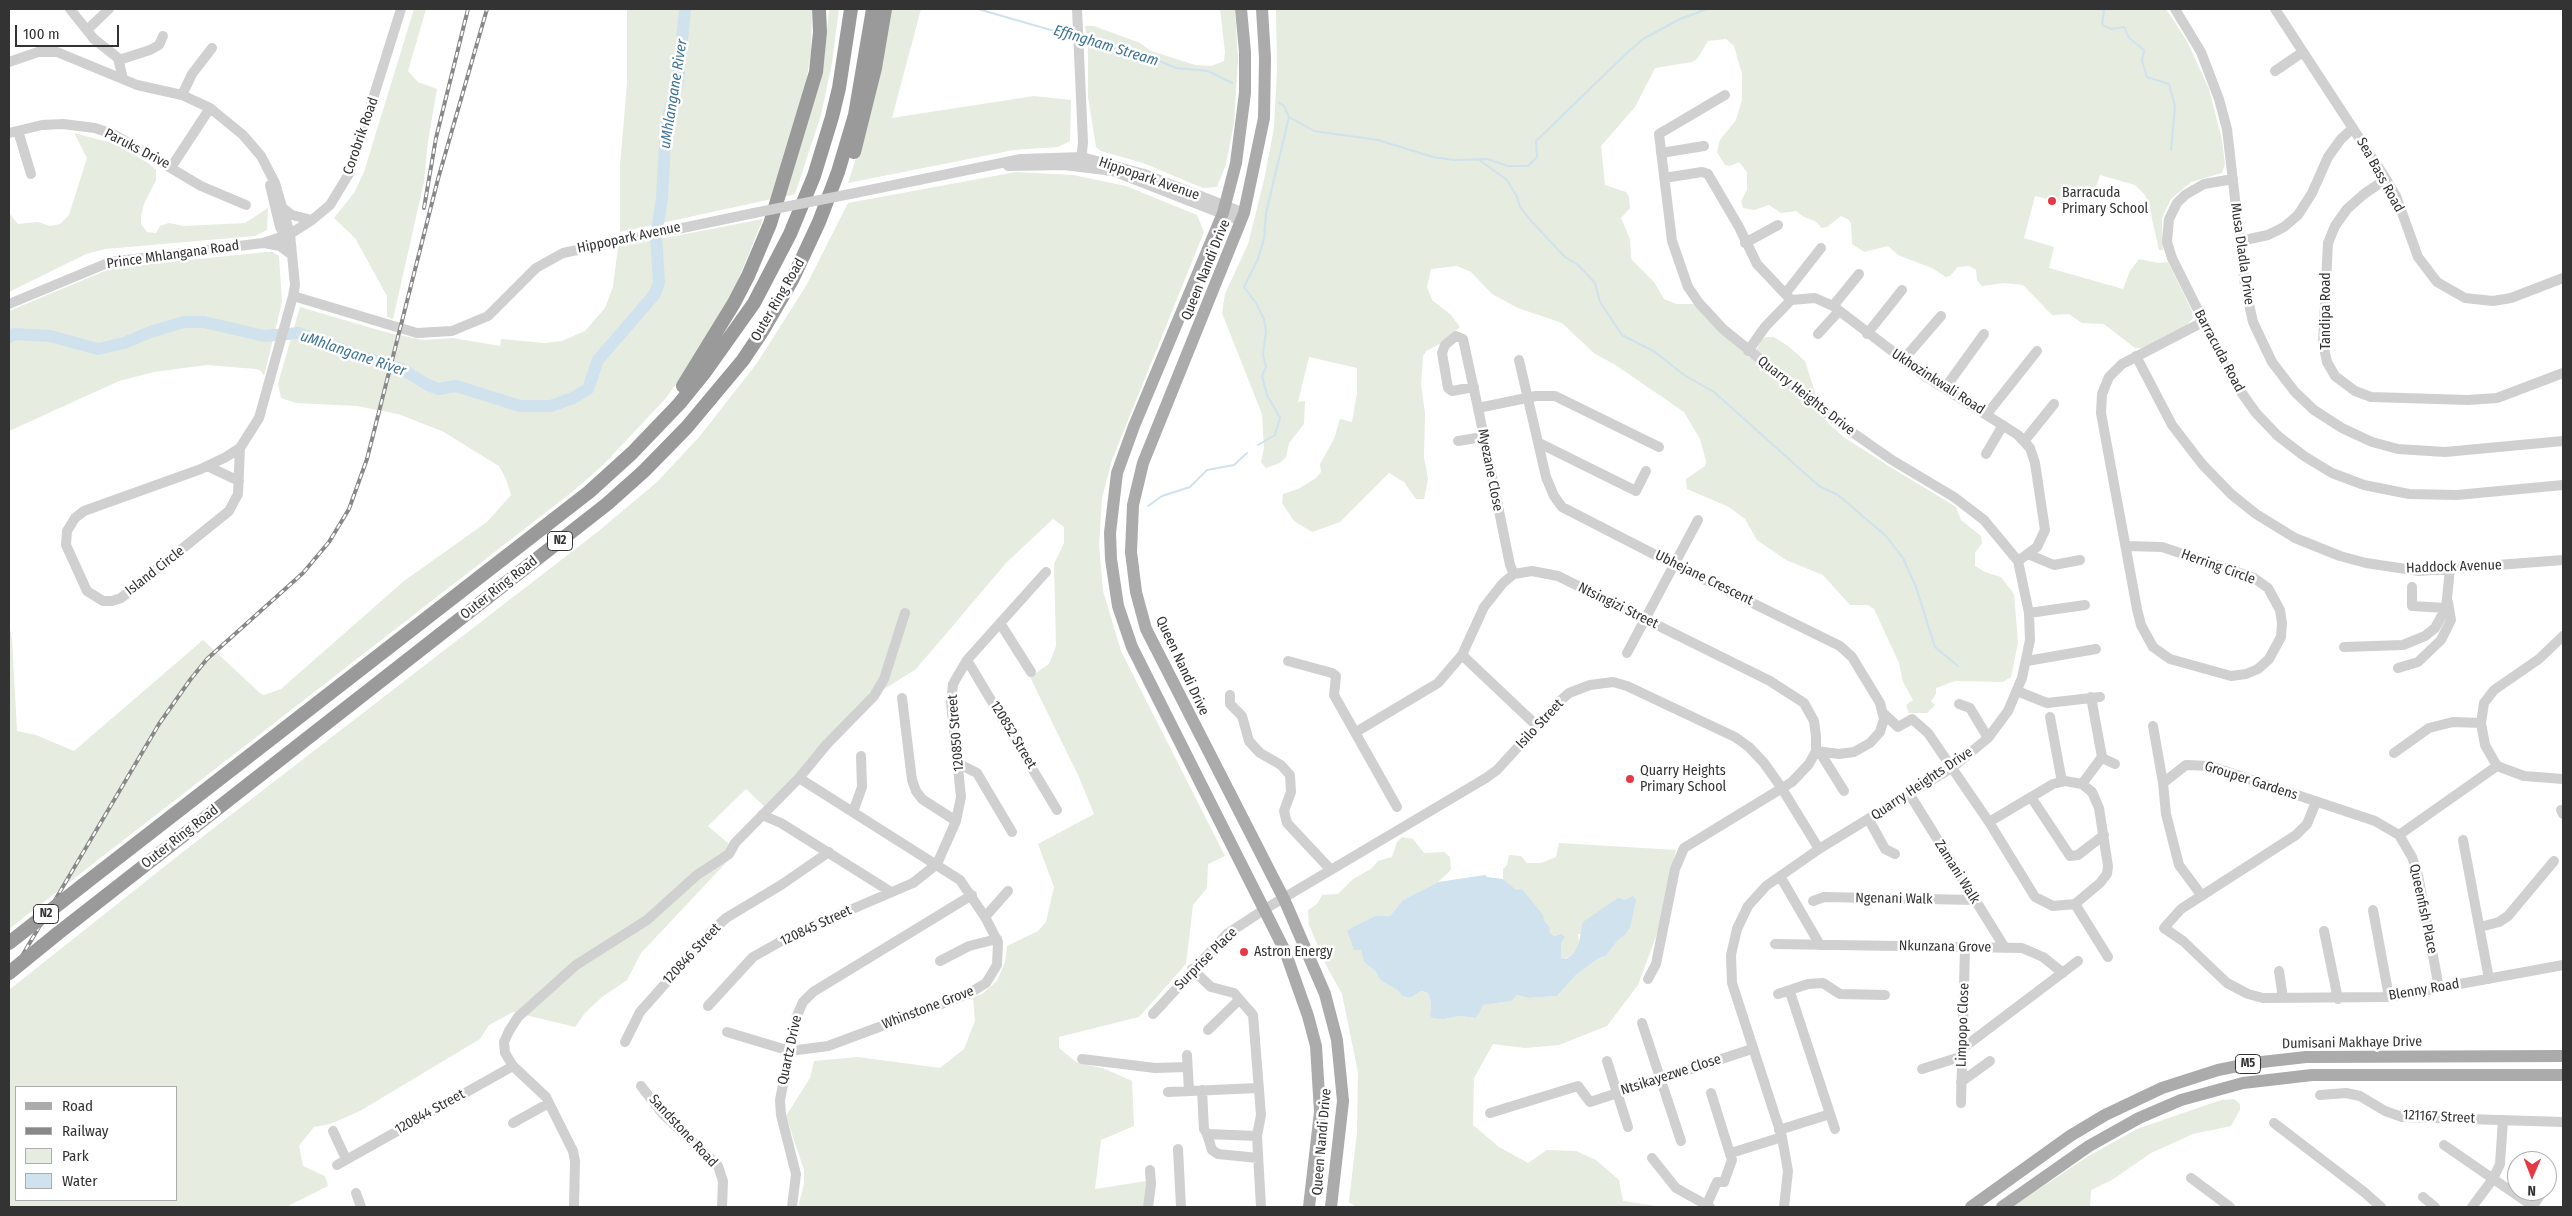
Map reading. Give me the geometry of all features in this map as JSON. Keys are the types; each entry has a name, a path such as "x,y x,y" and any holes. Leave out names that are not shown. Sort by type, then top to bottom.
{"highway":[{"path":"649,436 719,331 748,276 766,233 816,72 820,32 819,9"},
{"name":"Outer Ring Road","path":"9,943 589,492 649,436 688,394 733,333 758,295 790,234 814,176 832,117 841,80 851,9"},
{"name":"Outer Ring Road","path":"9,973 626,488 687,427 743,360 792,280 819,222 838,172 861,88 873,9"},
{"path":"743,360 769,329 809,260 832,211 861,130 875,68 885,9"}],"main road":[{"name":"Queen Nandi Drive","path":"1241,9 1246,73 1236,163 1224,209 1120,466 1113,492 1110,533 1111,559 1118,606 1132,647 1292,967 1316,1046 1320,1112 1309,1207"},
{"name":"Queen Nandi Drive","path":"1262,9 1266,81 1264,118 1243,217 1143,463 1133,506 1131,552 1136,592 1146,629 1284,899 1325,994 1337,1040 1343,1101 1331,1207"},
{"name":"Dumisani Makhaye Drive","path":"1971,1207 2070,1136 2106,1114 2154,1091 2218,1070 2253,1063 2306,1057 2563,1056"},
{"name":"M5","path":"2002,1207 2089,1146 2139,1118 2194,1095 2243,1083 2312,1075 2563,1075"}],"street":[{"path":"70,9 94,39 119,60 123,79"},
{"path":"87,30 109,9"},
{"name":"Corobrik Road","path":"287,235 312,220 330,205 350,172 401,9"},
{"path":"1077,9 1081,162"},
{"name":"Musa Dladla Drive","path":"2175,9 2195,39 2219,99 2227,129 2248,305 2264,348 2276,369 2295,392 2332,422 2372,442 2420,452 2445,452 2563,441"},
{"name":"Sea Bass Road","path":"2275,9 2396,196 2418,257 2429,274 2446,288 2465,298 2493,301 2511,298 2563,278"},
{"path":"119,60 154,48 162,36"},
{"path":"182,95 192,74 212,48"},
{"path":"9,62 38,52 57,52 149,89 182,95 210,108 243,134 261,156 284,209 287,235"},
{"path":"2275,71 2303,52"},
{"name":"Quarry Heights Drive","path":"1725,95 1659,135 1674,251 1688,287 1710,316 1748,351 1860,439 1977,513 2018,561 2029,613 2027,661 2017,692 2008,711 1988,738 1952,767 1870,820 1819,849 1755,896 1748,906 1732,943 1732,983 1780,1133 1788,1171 1784,1207"},
{"path":"172,166 210,108"},
{"name":"Paruks Drive","path":"13,132 42,125 63,124 95,128 115,135 172,166 201,186 246,205"},
{"path":"2240,241 2268,235 2284,227 2298,215 2312,193 2328,157 2353,128"},
{"path":"13,132 31,174"},
{"path":"1661,153 1704,146"},
{"name":"Hippopark Avenue","path":"293,296 417,332 452,332 488,316 524,278 548,260 575,249 1021,159 1081,162 1113,171 1243,217"},
{"path":"267,169 275,210 287,235"},
{"path":"1664,178 1702,172 1708,174 1762,271 1788,297"},
{"name":"Barracuda Road","path":"2233,179 2204,184 2189,192 2172,211 2167,226 2167,242 2172,257 2203,322 2234,382 2256,413 2293,448 2332,473 2382,490 2424,495 2457,495 2563,485"},
{"name":"Tandipa Road","path":"2386,180 2364,194 2347,209 2335,226 2328,243 2323,343 2327,362 2335,376 2355,392 2371,396 2468,400 2497,398 2563,373"},
{"path":"284,209 292,215 312,220"},
{"path":"1746,243 1778,225"},
{"name":"Prince Mhlangana Road","path":"9,304 110,262 263,243 287,235"},
{"name":"Island Circle","path":"240,448 238,494 229,511 125,595 108,602 90,594 81,581 66,545 67,531 75,518 84,511 207,466 240,448 259,418 295,286 287,235"},
{"path":"263,243 280,246 291,251"},
{"path":"1748,351 1822,248"},
{"path":"1818,334 1859,274"},
{"path":"1867,334 1902,290"},
{"name":"Ukhozinkwali Road","path":"1788,297 1815,298 1836,308 1867,334 1903,360 2025,440"},
{"path":"1903,360 1941,316"},
{"name":"Herring Circle","path":"2126,546 2162,547 2254,578 2268,588 2280,610 2282,623 2281,637 2269,659 2258,669 2246,674 2231,676 2200,669 2164,656 2152,647 2141,625 2126,546 2104,429 2101,399 2106,383 2113,371 2136,356 2203,322"},
{"path":"1945,388 1984,334"},
{"name":"Myezane Close","path":"1474,388 1452,391 1448,388 1442,353 1444,345 1456,336 1463,339 1474,388 1510,565 1514,574"},
{"path":"1986,414 2037,351"},
{"name":"Haddock Avenue","path":"2136,356 2162,408 2181,439 2217,481 2256,514 2295,538 2340,556 2398,569 2419,571 2563,560"},
{"name":"Ubhejane Crescent","path":"1518,360 1546,477 1554,496 1562,507 1840,646 1856,664 1880,703 1883,714"},
{"path":"1478,408 1527,397 1546,396 1566,400 1658,447"},
{"path":"2018,561 2030,554 2041,542 2045,525 2035,463 2025,440 2054,404"},
{"path":"1986,454 2003,425"},
{"path":"1458,441 1483,437"},
{"path":"1539,443 1636,491 1646,471"},
{"path":"207,466 239,481"},
{"path":"1628,653 1698,520"},
{"path":"2030,554 2054,565 2080,560"},
{"path":"2398,668 2418,662 2441,640 2451,620 2447,604 2450,569"},
{"name":"Ntsingizi Street","path":"1514,574 1542,571 1558,576 1794,695 1804,703 1814,721 1818,751"},
{"name":"120850 Street","path":"937,864 956,821 961,797 951,693 957,673 1046,572"},
{"path":"1356,732 1438,683 1462,655 1489,599 1514,574"},
{"path":"2412,587 2412,606 2447,604"},
{"path":"2344,647 2403,645 2416,642 2435,628 2447,604"},
{"path":"2029,613 2086,606"},
{"path":"574,1207 574,1156 549,1102 540,1090 513,1066 506,1053 505,1037 518,1016 576,965 647,920 698,875 729,854 734,843 799,778 827,744 874,696 884,679 905,613"},
{"path":"1000,623 1031,672"},
{"path":"2563,636 2539,660 2494,690 2484,703 2481,723 2485,745 2497,766 2524,776 2563,779"},
{"path":"2027,661 2096,649"},
{"path":"1462,655 1537,726"},
{"name":"120852 Street","path":"967,660 1057,810"},
{"path":"1288,661 1334,674 1337,679 1334,695 1397,807"},
{"name":"Isilo Street","path":"1264,909 1284,899 1486,778 1497,770 1560,700 1569,693 1599,683 1621,684 1735,737 1756,754 1781,787 1819,849"},
{"path":"2017,692 2047,703 2096,697 2102,758 2082,784"},
{"path":"1230,695 1230,704 1242,716 1249,741 1255,749 1286,769 1290,775 1291,792 1284,811 1287,823 1331,870"},
{"path":"902,698 912,780 916,791 922,799 956,821"},
{"path":"1959,704 1970,708 1988,738"},
{"path":"1818,751 1847,754 1863,748 1880,732 1883,714"},
{"path":"1883,714 1898,727 1912,720 1928,733 1989,822 2035,897 2052,906 2075,904 2100,883 2106,874 2104,836 2096,799 2082,784 2062,782 2031,797 1989,822"},
{"path":"2050,717 2062,782"},
{"path":"2394,753 2429,728 2453,722 2481,723"},
{"path":"2153,726 2163,783 2166,814 2174,852 2182,870 2202,896"},
{"path":"1648,980 1656,964 1678,860 1684,848 1696,838 1802,774 1818,751"},
{"path":"1818,751 1844,791"},
{"path":"853,812 862,787 861,756"},
{"path":"2102,758 2115,764"},
{"path":"959,764 977,773 1012,832"},
{"name":"Grouper Gardens","path":"2163,783 2182,767 2198,764 2375,821 2399,834"},
{"path":"2399,834 2497,766"},
{"path":"799,778 960,880 972,896 997,939 969,946 940,961"},
{"name":"Zamani Walk","path":"1910,795 2005,948"},
{"path":"2031,797 2070,856 2078,855 2104,836"},
{"name":"Grouper Gardens","path":"2164,928 2181,909 2296,835 2306,824 2316,802"},
{"path":"762,815 781,823 891,892"},
{"path":"1870,820 1886,849 1895,854"},
{"name":"Queenfish Place","path":"2399,834 2412,856 2418,875 2439,988"},
{"path":"2463,840 2489,979"},
{"name":"120846 Street","path":"625,1042 640,1012 711,932 726,918 782,886 828,852"},
{"path":"2480,927 2499,922 2508,916 2554,861"},
{"name":"120845 Street","path":"708,1006 753,957 794,934 921,878 937,864"},
{"path":"1780,876 1820,945"},
{"path":"985,917 1008,891"},
{"name":"Quartz Drive","path":"792,1207 796,1174 781,1115 780,1100 799,1010 812,992 972,896"},
{"name":"Ngenani Walk","path":"1813,901 1824,897 1975,900"},
{"path":"2075,904 2108,957"},
{"name":"Surprise Place","path":"1152,1014 1192,969 1227,934 1264,909"},
{"path":"2373,910 2388,997"},
{"name":"Blenny Road","path":"2164,928 2182,941 2214,972 2237,990 2263,998 2338,999 2388,997 2563,965"},
{"path":"2324,931 2338,999"},
{"name":"Whinstone Grove","path":"790,1051 828,1046 975,990 986,983 994,972 999,952 997,939"},
{"name":"Nkunzana Grove","path":"1776,944 2022,948 2044,957 2063,973"},
{"name":"Limpopo Close","path":"1961,1103 1965,948"},
{"path":"1922,1069 1963,1052 2078,961"},
{"path":"1192,969 1211,987 1234,993 1254,1018 1260,1120 1257,1136 1262,1207"},
{"path":"2279,971 2283,998"},
{"path":"1778,994 1790,992 1812,983 1823,983 1840,994 1885,995"},
{"path":"1790,992 1835,1129"},
{"path":"1208,1030 1239,1000"},
{"path":"1642,1023 1681,1141"},
{"path":"727,1032 790,1051"},
{"name":"Ntsikayezwe Close","path":"1490,1113 1578,1086 1590,1102 1752,1049"},
{"path":"1187,1055 1189,1091"},
{"path":"1082,1059 1155,1068 1187,1067"},
{"path":"1607,1061 1628,1128"},
{"path":"1961,1082 1990,1061"},
{"name":"120844 Street","path":"337,1165 513,1066"},
{"name":"Sandstone Road","path":"642,1086 662,1113 718,1166 723,1181 722,1207"},
{"path":"1168,1092 1258,1088"},
{"path":"1202,1090 1204,1129 1212,1150 1218,1154 1258,1158"},
{"path":"1652,1158 1676,1188 1709,1206 1717,1182 1724,1182 1732,1162 1731,1153 1711,1093"},
{"name":"121167 Street","path":"2320,1096 2346,1093 2360,1096 2385,1111 2402,1117 2563,1122"},
{"path":"513,1123 549,1102"},
{"path":"1731,1153 1830,1114"},
{"path":"2472,1207 2493,1179 2502,1155 2503,1120"},
{"path":"2274,1123 2381,1207"},
{"path":"332,1131 346,1159"},
{"path":"1207,1134 1257,1136"},
{"path":"2444,1145 2534,1207"},
{"path":"1178,1148 1181,1207"},
{"path":"1148,1207 1151,1185 1150,1170"},
{"path":"2191,1178 2230,1207"},
{"path":"356,1193 361,1207"},
{"path":"2423,1197 2435,1207"}],"green space":[{"path":"414,9 426,9 408,71 418,82 437,89 428,141 424,182 393,319 387,317 387,296 355,238 334,218 354,193 364,172"},
{"path":"627,9 812,9 811,52 806,83 772,199 620,232 620,166 627,83"},
{"path":"829,9 839,9 832,63 821,115 795,194 783,197 819,84 824,62"},
{"path":"890,9 921,9 892,118 1034,96 1071,100 1070,141 1058,147 1014,150 848,183 866,127"},
{"path":"1220,9 1235,9 1238,60 1234,123 1226,164 1217,187 1203,188 1143,163 1101,151 1096,147 1088,97 1088,46 1085,26 1094,26 1140,43 1151,51 1195,65 1211,66 1224,61 1225,52"},
{"path":"1276,9 2166,9 2187,41 2209,89 2222,140 2225,164 2222,173 2191,182 2171,199 2162,218 2163,250 2159,250 2145,195 2135,185 2100,175 2093,196 2064,187 2059,202 2035,196 2024,238 2054,247 2049,268 2123,289 2130,271 2139,259 2158,263 2168,262 2192,311 2193,318 2186,326 2142,348 2135,348 2104,324 2082,323 2069,314 2052,315 2023,285 2004,283 1982,286 1977,280 1976,270 1969,266 1958,267 1950,276 1946,277 1932,268 1898,255 1888,246 1864,252 1852,244 1851,224 1849,220 1841,216 1827,227 1822,228 1815,221 1804,217 1796,211 1781,213 1769,205 1754,210 1743,208 1741,201 1747,190 1747,172 1739,162 1730,166 1725,165 1717,152 1720,140 1736,120 1742,100 1742,74 1734,46 1726,39 1708,41 1698,58 1692,62 1655,68 1635,107 1601,146 1605,185 1626,192 1629,197 1630,208 1621,218 1630,239 1631,259 1654,282 1664,299 1677,304 1694,304 1721,333 1750,358 1753,358 1761,340 1766,337 1774,337 1788,346 1805,361 1823,417 1830,425 1845,438 1956,507 1961,520 1981,536 1982,543 1975,553 1975,566 1985,572 2001,577 2014,594 2018,643 2011,677 2003,682 1955,681 1936,688 1936,694 1931,701 1935,705 1927,713 1909,713 1906,705 1913,700 1903,682 1899,663 1874,609 1868,605 1850,605 1823,575 1786,560 1757,540 1745,519 1729,507 1687,489 1686,479 1705,466 1706,461 1700,439 1684,412 1614,364 1595,354 1562,323 1518,308 1492,294 1471,272 1457,266 1431,269 1427,287 1432,300 1450,314 1460,327 1438,345 1426,351 1423,356 1421,384 1425,413 1424,457 1428,479 1424,499 1416,499 1404,482 1389,473 1340,522 1312,532 1294,521 1282,503 1283,494 1298,489 1316,478 1321,472 1320,464 1334,439 1340,419 1352,422 1357,393 1357,368 1309,357 1298,402 1305,401 1304,424 1289,443 1286,457 1280,463 1266,468 1261,462 1264,448 1262,414 1222,313 1225,294 1248,244 1264,180 1274,128 1277,69"},
{"path":"74,133 115,144 148,163 156,170 156,180 144,204 141,216 141,224 147,232 156,233 160,226 169,223 184,226 245,223 268,208 267,230 255,236 105,249 86,254 9,292 9,213 18,224 38,222 50,226 60,224 69,215 87,158"},
{"path":"1016,172 1073,175 1126,186 1197,215 1204,232 1112,460 1102,498 1099,545 1103,591 1121,651 1225,856 1208,864 1207,888 1193,905 1186,964 1139,1017 1059,1037 1059,1048 1076,1062 1105,1069 1132,1081 1134,1126 1101,1140 1095,1189 1146,1181 1146,1207 798,1207 804,1184 804,1170 786,1116 810,1078 814,1061 858,1057 940,1068 964,1049 975,1021 973,997 982,994 997,981 1005,962 1007,946 1038,931 1046,922 1054,887 1038,844 1094,814 1079,777 1030,677 1049,664 1056,646 1054,564 1064,543 1064,527 1053,519 1007,562 916,669 867,700 766,808 746,789 708,826 737,851 641,953 627,980 602,997 585,1013 575,1027 513,1012 489,1025 480,1039 360,1111 330,1124 314,1127 299,1146 303,1166 325,1176 328,1186 286,1207 9,1207 9,990 179,855 600,530 657,482 700,436 757,363 806,286 848,203"},
{"path":"763,219 734,290 683,374 666,398 602,466 572,492 9,929 9,625 12,639 17,731 36,735 74,751 203,640 260,693 264,695 281,689 404,581 487,522 511,495 499,466 442,431 398,414 357,406 296,403 281,398 278,384 300,307 385,332 423,340 453,338 500,346 501,339 545,343 562,341 585,331 605,308 613,287 618,247"},
{"path":"272,252 279,256 282,302 264,376 261,371 256,369 207,365 154,372 119,381 9,431 9,311 112,268"},
{"path":"1402,837 1413,839 1424,853 1444,852 1450,857 1451,870 1438,882 1403,900 1390,916 1375,916 1347,930 1361,949 1364,962 1376,972 1380,980 1397,990 1402,996 1410,998 1421,991 1428,993 1431,1003 1430,1016 1444,1019 1459,1016 1476,1018 1482,1005 1510,1001 1517,995 1528,998 1557,996 1576,975 1599,958 1606,956 1618,940 1625,935 1578,934 1579,942 1574,953 1565,959 1560,958 1561,934 1554,936 1549,932 1522,889 1516,891 1503,879 1503,869 1507,865 1509,855 1521,856 1527,863 1541,863 1556,857 1559,843 1676,850 1658,931 1638,985 1607,1026 1559,1045 1525,1048 1493,1044 1474,1078 1473,1125 1499,1147 1528,1163 1547,1150 1576,1151 1596,1160 1619,1180 1623,1201 1664,1207 1356,1207 1349,1202 1357,1132 1358,1072 1342,994 1327,967 1309,925 1308,910 1317,904 1322,895 1338,894 1353,879 1371,869 1378,861 1392,857 1397,842"},
{"path":"2234,1099 2240,1104 2240,1110 2231,1126 2193,1134 2151,1153 2112,1180 2091,1190 2090,1207 2012,1207 2087,1157 2137,1129 2221,1100"}],"water":[{"path":"1485,875 1487,877 1503,879 1516,890 1522,889 1543,915 1544,921 1550,928 1549,932 1554,936 1561,934 1565,937 1561,943 1561,958 1566,959 1574,953 1579,942 1583,922 1618,898 1625,900 1633,896 1636,900 1630,927 1606,956 1599,958 1576,975 1557,996 1528,998 1517,995 1511,1001 1483,1005 1476,1018 1459,1016 1444,1019 1433,1018 1430,1016 1431,1003 1428,993 1421,991 1410,998 1402,996 1397,990 1380,980 1376,972 1364,962 1361,950 1354,950 1347,930 1375,916 1390,916 1403,900 1438,882"}],"waterway":[{"name":"uMhlangane River","path":"9,337 14,334 50,336 98,349 124,343 150,332 184,322 204,322 264,336 299,333 362,357 402,369 428,385 439,389 456,386 520,406 551,406 573,398 588,389 598,360 655,294 659,282 656,236 662,198 666,124 678,81 685,9"},
{"name":"Effingham Stream","path":"978,9 1075,37"},
{"path":"1289,117 1314,131 1378,140 1433,157 1454,160 1487,159 1508,166 1528,166 1537,157 1536,141 1629,51 1643,39 1680,19 1707,9"},
{"path":"2101,9 2104,11 2102,25 2111,29 2124,27 2129,38 2144,50 2142,61 2147,77 2169,84 2175,106 2171,150"},
{"name":"Effingham Stream","path":"1082,39 1162,62 1176,68 1208,71 1232,83"},
{"path":"1258,445 1275,435 1280,418 1267,395 1262,376 1266,367 1263,355 1266,331 1264,319 1256,303 1244,287 1258,259 1264,239 1266,213 1289,117 1284,106 1279,103"},
{"path":"1478,159 1507,180 1517,197 1520,207 1532,222 1565,257 1578,265 1595,283 1600,302 1622,335 1655,352 1684,375 1714,392 1819,486 1838,495 1886,536 1903,558 1916,587 1935,647 1958,666"},
{"path":"1148,506 1162,496 1190,487 1207,470 1234,465 1247,453"}],"railway":[{"path":"424,208 436,138 468,9"},
{"path":"9,978 159,724 190,680 207,659 303,573 329,542 349,509 367,459 438,179 487,9"}],"place":[{"name":"Barracuda Primary School","path":"2052,201"},
{"name":"Quarry Heights Primary School","path":"1630,779"},
{"name":"Astron Energy","path":"1244,952"}]}
